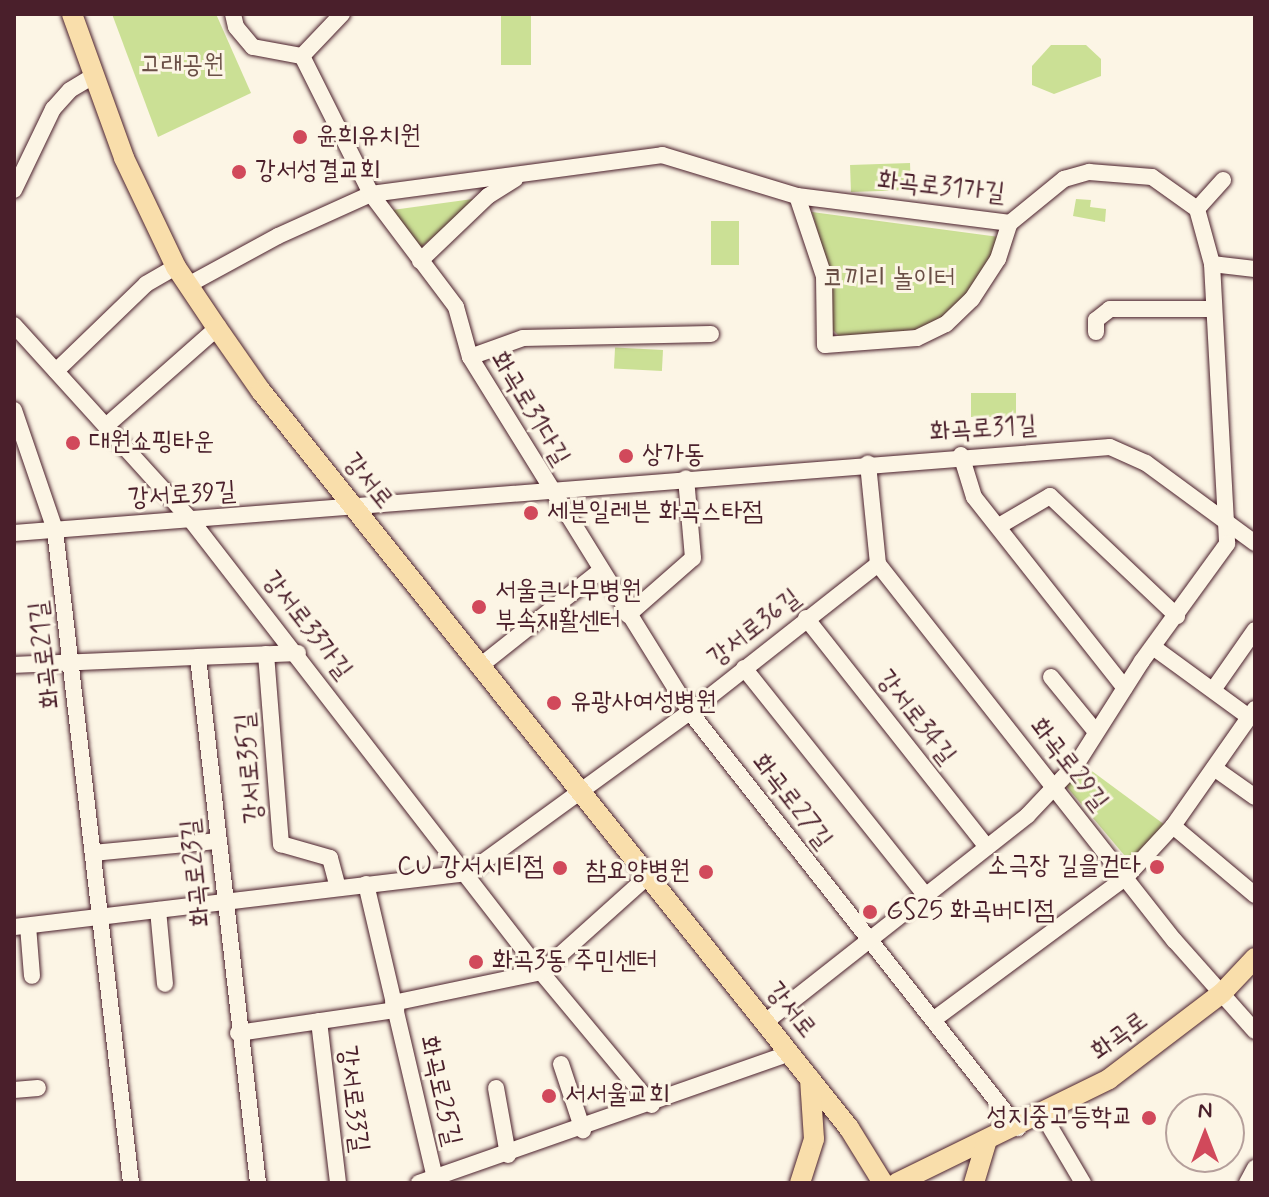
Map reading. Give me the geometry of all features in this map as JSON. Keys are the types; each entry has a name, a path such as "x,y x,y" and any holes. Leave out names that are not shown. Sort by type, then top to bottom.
{"main road":[{"name":"강서로","path":"72,14 92,77 176,267 217,328 353,507 790,1053 883,1183"},
{"name":"화곡로","path":"897,1183 1018,1128 1109,1079 1222,993 1255,958"},
{"path":"800,1183 814,1139 810,1079"},
{"path":"974,1183 986,1143"}],"street":[{"path":"233,14 236,27 253,47 302,56 342,14"},
{"name":"화곡로31다길","path":"302,56 371,194 456,307 470,357 549,490"},
{"path":"14,190 53,109 70,90 92,77"},
{"name":"화곡로31가길","path":"371,194 662,155 797,196 1010,223 1064,179 1089,172 1152,177 1197,209"},
{"path":"420,261 503,185 532,172"},
{"path":"765,1022 987,847 1078,762 1153,647 1227,544 1223,521 1212,264 1197,209 1223,180"},
{"path":"188,285 278,236 371,194"},
{"path":"797,196 824,276 825,345 917,338 946,324 972,299 998,259 1010,223"},
{"path":"1212,264 1255,269"},
{"path":"56,371 146,284 176,267"},
{"path":"1096,332 1096,320 1110,309 1214,309"},
{"name":"강서로33가길","path":"14,325 191,520 298,653 541,972 652,1105"},
{"path":"106,426 217,328"},
{"path":"470,357 523,338 711,334"},
{"name":"화곡로21길","path":"14,410 55,530 131,1183"},
{"name":"화곡로31길","path":"353,507 961,455 1110,447 1146,463 1255,543"},
{"path":"961,455 974,497 1125,688"},
{"path":"868,463 878,564"},
{"path":"628,615 693,558 686,478"},
{"name":"화곡로27길","path":"549,490 690,712 1018,1128"},
{"path":"999,526 1050,496 1177,616"},
{"name":"강서로39길","path":"14,533 353,507"},
{"name":"강서로36길","path":"582,793 878,564"},
{"name":"화곡로29길","path":"878,564 1125,878 1222,993"},
{"path":"480,666 600,571"},
{"name":"강서로34길","path":"806,618 987,847"},
{"path":"1213,690 1255,630"},
{"path":"933,1020 1125,878 1173,826 1252,713 1213,690 1153,647"},
{"path":"14,665 298,653"},
{"name":"강서로35길","path":"266,654 281,844 330,858 338,887"},
{"name":"화곡로23길","path":"198,657 238,1033 258,1183"},
{"path":"744,668 926,896"},
{"path":"1051,677 1096,732"},
{"path":"1214,768 1255,797"},
{"path":"32,976 21,926 468,873 582,793"},
{"path":"1173,826 1255,895"},
{"path":"93,853 218,841"},
{"path":"394,1007 541,972 648,876"},
{"name":"화곡로25길","path":"366,884 430,1182"},
{"path":"158,910 165,984"},
{"path":"1222,993 1255,1031"},
{"name":"화곡로25길","path":"238,1033 394,1007"},
{"name":"강서로33길","path":"319,1021 338,1183"},
{"path":"430,1182 583,1130 790,1053"},
{"path":"561,1064 583,1130"},
{"path":"14,1090 38,1088"},
{"path":"496,1088 508,1155"},
{"path":"1043,1115 1083,1183"},
{"path":"1247,1183 1255,1168"}],"green space":[{"name":"고래공원","path":"112,14 216,14 251,93 158,137"},
{"path":"501,14 531,14 531,65 501,65"},
{"path":"1051,45 1086,45 1101,59 1101,76 1054,94 1032,85 1032,66"},
{"path":"910,163 911,190 851,192 850,165"},
{"path":"480,198 420,248 385,211"},
{"path":"1076,199 1091,200 1090,207 1106,209 1105,222 1073,216"},
{"name":"코끼리 놀이터","path":"812,212 999,237 992,261 962,304 929,328 843,340 831,328 832,281"},
{"path":"711,221 739,221 739,265 711,265"},
{"path":"615,347 663,350 662,371 614,368"},
{"path":"971,393 1016,393 1016,417 971,417"},
{"path":"1085,766 1165,825 1130,862 1066,786"}],"place":[{"name":"윤희유치원","path":"300,137"},
{"name":"강서성결교회","path":"239,172"},
{"name":"대원쇼핑타운","path":"73,443"},
{"name":"상가동","path":"626,456"},
{"name":"세븐일레븐 화곡스타점","path":"531,513"},
{"name":"서울큰나무병원 부속재활센터","path":"479,607"},
{"name":"유광사여성병원","path":"554,703"},
{"name":"소극장 길을걷다","path":"1157,867"},
{"name":"CU 강서시티점","path":"560,868"},
{"name":"참요양병원","path":"706,872"},
{"name":"GS25 화곡버디점","path":"870,912"},
{"name":"화곡3동 주민센터","path":"476,962"},
{"name":"서서울교회","path":"549,1096"},
{"name":"성지중고등학교","path":"1149,1118"}]}
